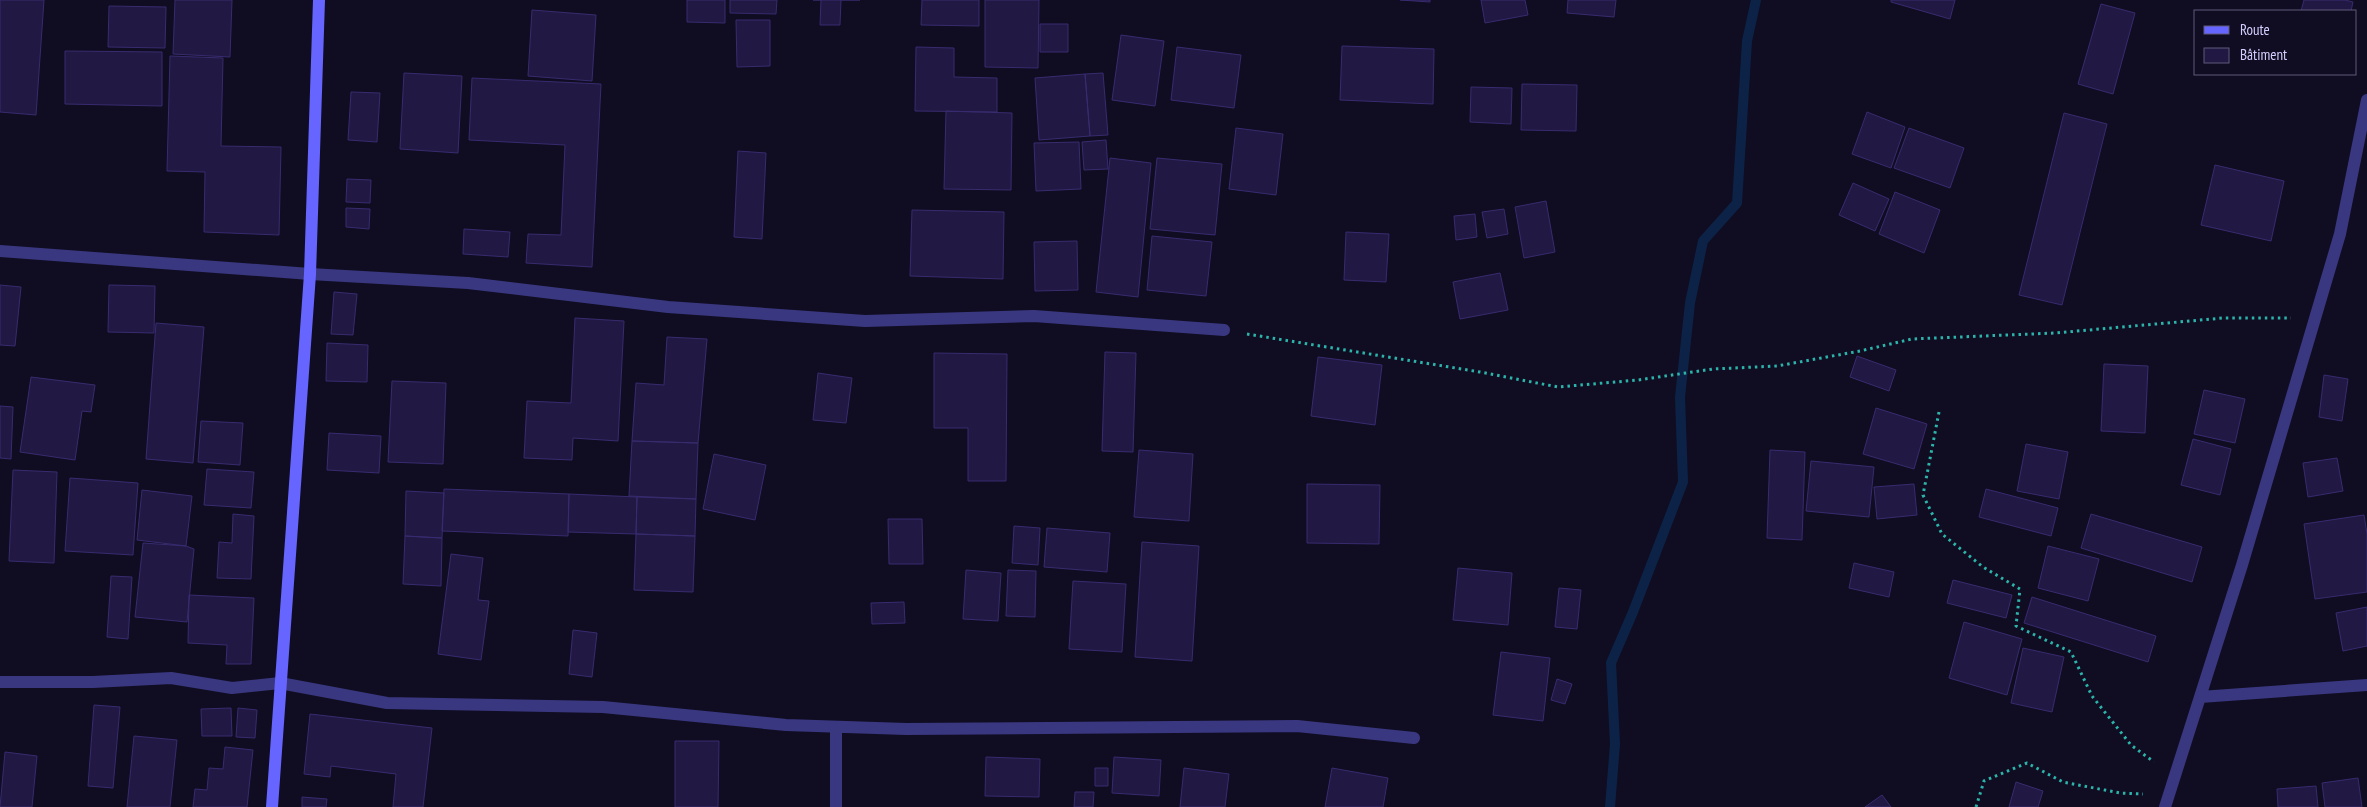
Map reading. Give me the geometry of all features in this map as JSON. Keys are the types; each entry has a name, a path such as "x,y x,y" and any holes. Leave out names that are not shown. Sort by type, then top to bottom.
{"street":[{"path":"272,807 310,274 319,0"},
{"path":"2165,807 2242,565 2340,234 2367,100"},
{"path":"0,251 310,274 468,283 668,307 864,321 1034,316 1224,330"},
{"path":"0,682 93,682 171,678 232,688 280,683 387,703 603,707 786,726 1056,729 1298,726 1414,738"},
{"path":"2200,697 2367,686"},
{"path":"836,727 836,807"}],"path":[{"path":"1224,330 1558,386 1638,380 1713,369 1777,366 1860,352 1912,340 2055,333 2223,318 2315,318"},
{"path":"1939,412 1923,495 1942,534 1982,567 2020,589 2016,626 2072,652 2092,696 2131,745 2174,777"},
{"path":"1976,807 1984,781 2027,763 2063,782 2120,793 2169,794"}],"building":[{"path":"0,0 44,0 36,115 0,112"},
{"path":"175,0 232,0 230,57 173,54"},
{"path":"687,0 725,0 725,23 687,22"},
{"path":"730,0 777,0 776,14 730,13"},
{"path":"821,0 841,0 840,25 820,25"},
{"path":"922,0 979,0 979,26 921,25"},
{"path":"985,0 1039,0 1038,68 985,67"},
{"path":"1400,0 1430,0 1430,2"},
{"path":"1481,0 1525,0 1528,15 1485,23"},
{"path":"1568,0 1616,0 1614,17 1567,13"},
{"path":"1891,0 1955,0 1950,19 1891,2"},
{"path":"2304,0 2345,0 2353,2 2351,10 2301,10"},
{"path":"2101,4 2135,13 2113,94 2078,84"},
{"path":"109,6 166,7 165,48 108,47"},
{"path":"532,10 596,15 592,81 528,76"},
{"path":"736,20 770,20 770,66 737,67"},
{"path":"1040,24 1068,24 1068,52 1040,52"},
{"path":"1121,35 1164,41 1155,106 1112,100"},
{"path":"1342,46 1434,49 1433,104 1340,100"},
{"path":"916,47 954,48 954,77 997,78 997,112 915,111"},
{"path":"1177,47 1241,55 1234,108 1171,100"},
{"path":"65,51 162,52 162,106 65,104"},
{"path":"170,56 223,58 221,146 281,147 279,235 204,232 205,172 167,171"},
{"path":"404,73 462,76 458,153 400,149"},
{"path":"1103,73 1108,135 1090,136 1085,74"},
{"path":"1085,74 1090,136 1039,140 1035,78"},
{"path":"472,78 601,84 592,267 526,263 528,234 561,235 565,145 469,140"},
{"path":"1522,84 1577,85 1576,131 1521,130"},
{"path":"1471,87 1512,88 1511,124 1470,122"},
{"path":"351,92 380,93 377,142 348,140"},
{"path":"946,111 1012,113 1011,190 944,189"},
{"path":"1867,112 1905,127 1891,168 1852,154"},
{"path":"2064,113 2107,124 2062,305 2019,295"},
{"path":"1236,128 1283,134 1276,195 1229,189"},
{"path":"1909,128 1964,148 1950,188 1894,168"},
{"path":"1106,140 1108,169 1084,170 1082,142"},
{"path":"1079,142 1081,189 1036,191 1034,143"},
{"path":"738,151 766,153 762,239 734,237"},
{"path":"1110,158 1151,163 1138,297 1096,292"},
{"path":"1157,158 1222,164 1215,235 1150,229"},
{"path":"2215,165 2284,181 2271,241 2201,225"},
{"path":"347,179 371,180 370,203 346,202"},
{"path":"1853,183 1889,199 1875,231 1839,215"},
{"path":"1895,192 1940,210 1924,253 1879,234"},
{"path":"1546,201 1555,252 1524,258 1515,207"},
{"path":"346,208 370,209 369,229 346,227"},
{"path":"1504,209 1508,234 1487,238 1482,212"},
{"path":"912,210 1004,212 1003,279 910,276"},
{"path":"1475,214 1477,237 1456,240 1454,216"},
{"path":"464,229 510,232 508,257 463,254"},
{"path":"1346,232 1389,234 1386,282 1344,280"},
{"path":"1152,236 1212,242 1206,296 1147,290"},
{"path":"1077,241 1078,290 1035,291 1034,242"},
{"path":"1500,273 1508,310 1460,319 1453,282"},
{"path":"0,285 21,287 15,346 0,345"},
{"path":"109,285 155,286 154,333 108,332"},
{"path":"334,292 357,294 353,335 331,334"},
{"path":"575,318 624,321 618,441 573,438 572,460 524,458 527,401 571,403"},
{"path":"156,323 204,327 193,463 146,459"},
{"path":"667,337 707,339 698,443 632,441 636,383 664,385"},
{"path":"327,343 368,345 367,382 326,381"},
{"path":"1105,352 1136,353 1133,452 1102,451"},
{"path":"934,353 1007,354 1006,481 968,481 968,428 934,428"},
{"path":"1857,356 1896,370 1889,391 1850,377"},
{"path":"1318,357 1382,365 1375,425 1311,416"},
{"path":"2104,364 2148,366 2145,433 2101,431"},
{"path":"818,373 852,378 846,423 813,420"},
{"path":"2324,375 2348,379 2342,421 2319,417"},
{"path":"31,377 95,385 91,412 82,411 75,460 20,452"},
{"path":"392,381 446,383 443,464 388,462"},
{"path":"2204,390 2245,399 2235,443 2194,434"},
{"path":"0,406 13,407 11,459 0,458"},
{"path":"1876,408 1927,424 1914,469 1863,454"},
{"path":"201,421 243,423 240,465 198,462"},
{"path":"329,433 381,436 379,473 327,470"},
{"path":"2193,439 2231,449 2220,495 2181,485"},
{"path":"632,441 698,443 696,499 629,496"},
{"path":"2026,444 2068,452 2059,499 2017,491"},
{"path":"1139,450 1193,454 1189,521 1134,517"},
{"path":"1770,450 1805,452 1802,540 1767,538"},
{"path":"714,454 766,465 755,520 703,509"},
{"path":"2337,458 2343,491 2308,497 2303,463"},
{"path":"1811,461 1874,467 1869,517 1806,511"},
{"path":"207,469 254,472 251,508 204,505"},
{"path":"13,470 57,472 54,563 9,561"},
{"path":"70,478 138,483 133,555 65,551"},
{"path":"1307,484 1380,485 1379,544 1307,543"},
{"path":"1914,484 1917,515 1877,519 1874,487"},
{"path":"444,489 569,494 568,536 442,531"},
{"path":"1986,489 2058,508 2051,536 1979,517"},
{"path":"142,490 192,496 186,546 137,540"},
{"path":"406,491 444,493 442,538 405,536"},
{"path":"569,494 637,497 636,534 568,532"},
{"path":"637,497 696,499 695,536 636,534"},
{"path":"233,514 254,516 251,579 217,578 219,542 232,543"},
{"path":"2091,514 2202,547 2192,582 2081,548"},
{"path":"2364,515 2367,534 2367,592 2315,599 2304,524"},
{"path":"888,519 922,519 923,564 889,564"},
{"path":"1014,526 1040,528 1038,565 1012,563"},
{"path":"1047,528 1110,533 1107,572 1044,567"},
{"path":"636,534 695,536 693,592 634,590"},
{"path":"405,536 442,538 441,586 403,584"},
{"path":"1142,542 1199,546 1192,661 1135,657"},
{"path":"143,543 186,546 194,549 187,622 135,617"},
{"path":"2048,546 2099,559 2088,601 2038,588"},
{"path":"451,554 483,558 478,600 489,601 481,660 438,654"},
{"path":"1854,563 1894,572 1889,597 1849,588"},
{"path":"1458,568 1512,573 1508,625 1453,620"},
{"path":"966,570 1001,573 998,621 963,619"},
{"path":"1008,570 1036,571 1035,617 1006,616"},
{"path":"111,576 132,577 128,639 107,637"},
{"path":"1953,580 2012,595 2006,618 1947,603"},
{"path":"1073,581 1126,584 1122,652 1069,649"},
{"path":"1559,588 1581,590 1577,629 1555,627"},
{"path":"189,595 254,598 251,664 226,664 227,645 188,643"},
{"path":"2032,597 2156,636 2148,662 2024,623"},
{"path":"904,602 905,623 872,624 871,603"},
{"path":"2367,607 2367,646 2343,651 2336,613"},
{"path":"1964,622 2022,639 2007,695 1949,678"},
{"path":"573,630 597,633 592,677 569,674"},
{"path":"2023,648 2064,657 2052,712 2011,703"},
{"path":"1501,652 1550,658 1543,721 1493,715"},
{"path":"1557,679 1572,684 1565,704 1551,700"},
{"path":"94,705 120,707 113,788 88,786"},
{"path":"231,708 232,736 202,736 201,709"},
{"path":"238,708 257,710 255,738 236,737"},
{"path":"310,714 432,728 423,807 393,807 396,774 331,766 330,777 304,774"},
{"path":"134,736 177,740 170,807 127,807"},
{"path":"675,741 719,741 718,807 675,807"},
{"path":"225,747 253,750 247,807 193,807 195,789 207,790 209,768 223,769"},
{"path":"5,752 37,756 32,807 0,807"},
{"path":"986,757 1040,759 1039,797 985,796"},
{"path":"1114,757 1161,760 1159,796 1112,793"},
{"path":"1095,768 1108,768 1108,786 1095,786"},
{"path":"1184,768 1229,774 1225,807 1180,807"},
{"path":"1332,768 1388,778 1383,807 1325,807"},
{"path":"2358,778 2362,807 2325,807 2322,783"},
{"path":"2016,782 2043,791 2038,807 2009,807"},
{"path":"2316,786 2318,807 2278,807 2277,789"},
{"path":"1075,792 1094,792 1093,807 1074,807"},
{"path":"1882,795 1891,807 1865,807"},
{"path":"302,797 327,799 326,807 302,807"}],"waterway":[{"path":"1610,807 1615,744 1611,663 1633,612 1683,482 1680,397 1690,303 1703,241 1737,203 1747,41 1756,0"}]}
